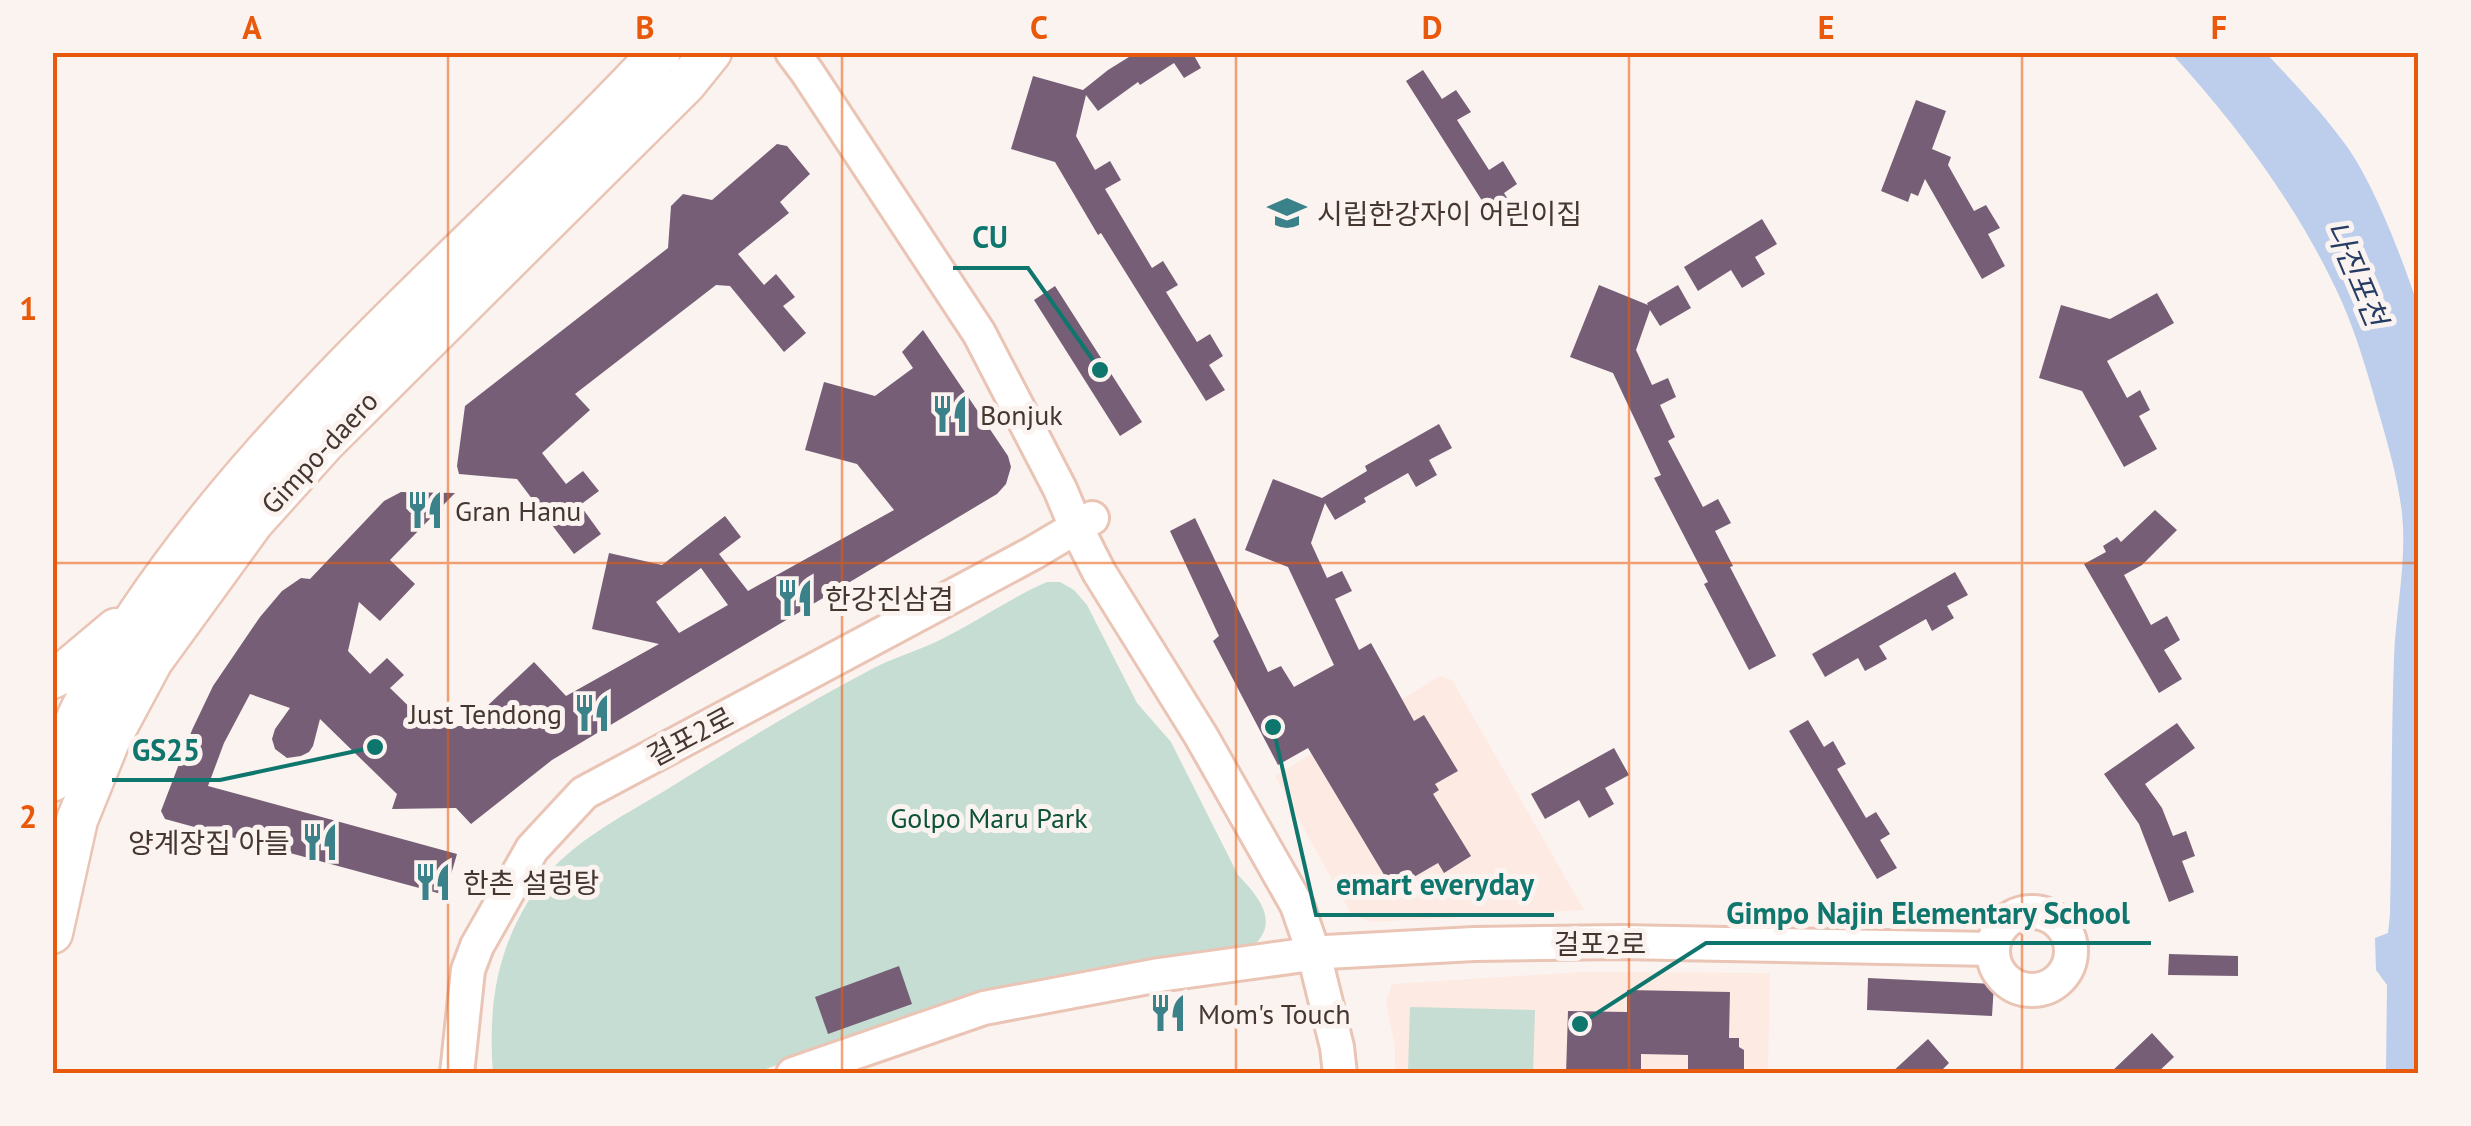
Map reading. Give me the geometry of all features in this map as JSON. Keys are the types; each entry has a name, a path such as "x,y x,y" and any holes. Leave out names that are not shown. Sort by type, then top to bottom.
{"main road":[{"name":"Gimpo-daero","path":"52,781 83,706 142,607 227,497 330,382 660,52"},
{"name":"Gimpo-daero","path":"52,933 65,816 152,662 252,522 324,442 686,82 711,52"},
{"path":"52,678 66,671 142,607"}],"street":[{"path":"792,52 978,333 1060,489 1084,522"},
{"path":"806,52 992,331 1084,522 1099,572 1201,736 1297,905 1320,953 1348,1043 1352,1074"},
{"name":"걸포2로","path":"457,1074 468,970 477,946 532,850 584,792 1033,553 1084,522"},
{"name":"걸포2로","path":"792,1074 984,1008 1159,975 1320,953 1474,944 1620,942 1993,949"},
{"path":"1320,953 1340,1074"}],"shaded area":[{"path":"1440,676 1452,680 1584,910 1372,922 1351,914 1275,776"},
{"path":"1583,972 1770,973 1768,1073 1395,1073 1395,1048 1386,1001 1392,984"}],"green space":[{"name":"Golpo Maru Park","path":"1047,582 1060,582 1074,590 1087,605 1137,703 1171,742 1238,875 1260,903 1266,922 1264,931 1248,950 838,1044 754,1073 493,1074 494,1001 503,957 534,892 561,860 612,822 818,698 878,666 940,640"},
{"path":"1410,1007 1535,1010 1533,1073 1408,1073"}],"water":[{"name":"나진포천","path":"2171,53 2266,53 2348,148 2387,224 2418,306 2418,1073 2386,1073 2387,985 2376,970 2375,938 2388,933 2390,915 2394,657 2403,549 2402,513 2393,464 2358,344 2342,302 2307,234 2266,170"}],"building":[{"path":"1137,52 1192,52 1201,68 1184,78 1174,63 1140,85 1138,82 1098,111 1086,95 1076,136 1095,170 1110,161 1121,180 1105,189 1152,268 1163,261 1178,285 1166,292 1197,342 1210,334 1223,356 1209,365 1225,390 1206,401 1055,162 1011,149 1033,76 1083,90"},
{"path":"1423,70 1442,99 1456,90 1471,112 1457,120 1489,170 1503,161 1517,184 1504,193 1519,217 1500,229 1406,81"},
{"path":"1916,100 1946,111 1932,149 1951,157 1948,165 1974,211 1986,205 2000,228 1988,234 2005,266 1982,279 1925,179 1918,196 1911,193 1908,202 1881,191"},
{"path":"777,144 787,146 810,174 780,202 789,213 738,254 764,285 776,274 795,297 783,306 806,333 784,352 730,286 716,285 575,394 590,410 542,453 566,484 583,471 599,491 580,505 601,534 574,554 517,479 459,474 465,406 668,248 671,206 683,194 712,200"},
{"path":"1762,219 1777,244 1755,257 1765,274 1742,288 1731,270 1698,291 1684,267"},
{"path":"1599,285 1648,305 1678,285 1691,308 1660,326 1650,310 1636,350 1652,385 1668,378 1676,397 1660,405 1675,437 1668,441 1703,507 1718,499 1731,523 1715,531 1776,656 1749,670 1654,478 1661,475 1613,373 1570,357"},
{"path":"1055,286 1142,422 1120,436 1034,300"},
{"path":"2157,293 2174,323 2107,361 2127,398 2140,390 2150,410 2139,416 2157,449 2124,467 2082,391 2039,378 2061,305 2110,319"},
{"path":"923,330 1008,456 1011,467 1006,484 997,494 552,760 471,824 456,808 392,809 397,794 320,719 309,752 287,758 275,749 272,739 290,708 250,694 224,743 208,786 457,854 445,895 165,819 161,811 192,730 213,686 260,617 282,591 301,578 310,579 384,501 401,492 455,493 390,560 415,584 380,621 359,602 348,651 370,674 387,658 404,675 390,688 429,726 466,726 534,662 566,696 659,644 592,629 609,553 662,565 725,516 741,537 719,554 748,591 894,510 857,464 805,450 824,382 875,396 913,368 902,352","holes":["701,568 728,605 679,633 656,602"]},
{"path":"1439,424 1452,448 1429,460 1437,475 1416,487 1408,473 1335,520 1325,503 1311,543 1327,578 1342,571 1352,591 1335,599 1359,650 1371,643 1414,721 1424,715 1458,771 1435,784 1439,790 1433,794 1471,856 1444,873 1438,863 1407,881 1403,875 1389,883 1308,748 1278,765 1213,641 1219,636 1170,531 1195,518 1268,672 1281,666 1294,687 1334,665 1288,567 1245,550 1273,479 1322,498 1367,471 1365,466"},
{"path":"2155,510 2177,530 2142,565 2124,575 2151,625 2167,616 2180,640 2164,650 2182,679 2159,693 2084,564 2106,552 2103,546 2117,537 2121,542"},
{"path":"1955,572 1968,595 1947,606 1954,618 1932,631 1926,619 1879,646 1887,659 1865,671 1858,658 1825,677 1812,654"},
{"path":"1808,720 1824,747 1833,741 1846,764 1837,769 1866,818 1876,812 1890,834 1880,840 1897,868 1877,879 1789,731"},
{"path":"2177,723 2195,748 2145,784 2162,808 2173,836 2186,831 2195,856 2182,861 2194,892 2169,902 2139,824 2104,774"},
{"path":"1614,748 1629,775 1605,788 1614,804 1589,818 1579,800 1545,819 1531,794"},
{"path":"2169,954 2238,956 2238,976 2168,975"},
{"path":"899,966 912,1004 828,1034 815,997"},
{"path":"1868,978 1994,984 1992,1016 1867,1010"},
{"path":"1627,990 1730,992 1729,1038 1739,1038 1739,1047 1744,1050 1744,1074 1688,1074 1688,1055 1641,1054 1641,1074 1566,1074 1568,1011 1627,1012"},
{"path":"2152,1033 2174,1057 2156,1074 2109,1074"},
{"path":"1928,1039 1949,1063 1938,1074 1890,1074"}],"place":[{"name":"시립한강자이 어린이집","path":"1287,213"},
{"name":"CU","path":"1100,370"},
{"name":"Bonjuk","path":"950,414"},
{"name":"Gran Hanu","path":"425,510"},
{"name":"한강진삼겹","path":"795,598"},
{"name":"Just Tendong","path":"592,713"},
{"name":"emart everyday","path":"1273,727"},
{"name":"GS25","path":"375,747"},
{"name":"양계장집 아들","path":"320,842"},
{"name":"한촌 설렁탕","path":"433,882"},
{"name":"Mom's Touch","path":"1168,1013"},
{"name":"Gimpo Najin Elementary School","path":"1580,1024"}]}
